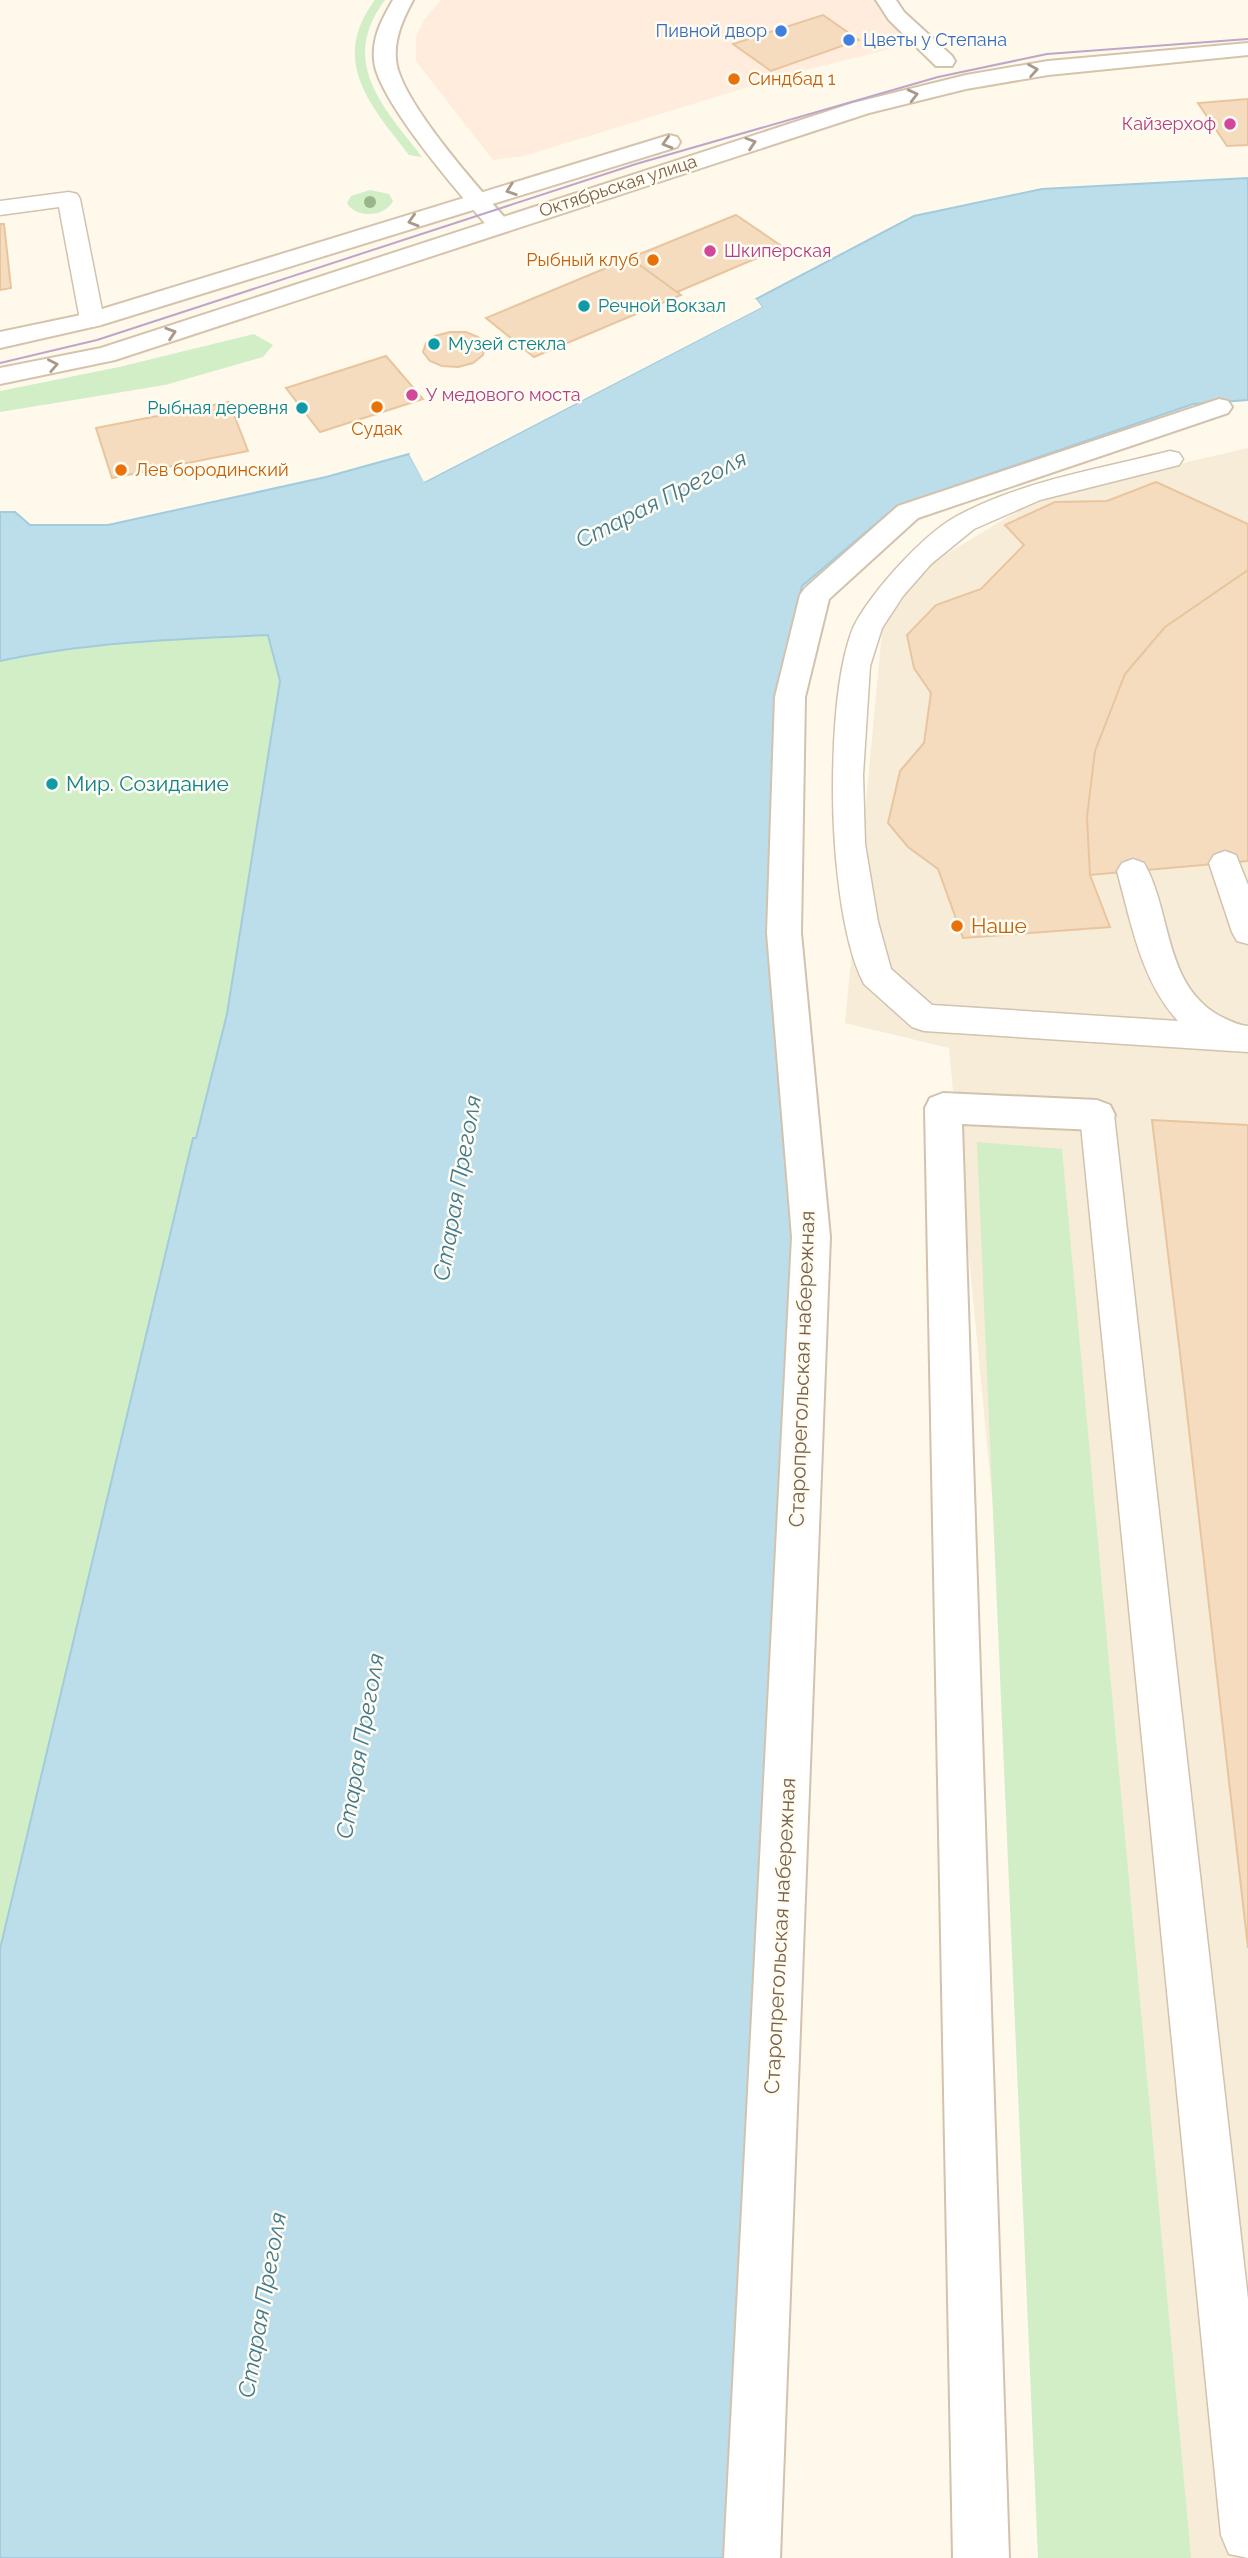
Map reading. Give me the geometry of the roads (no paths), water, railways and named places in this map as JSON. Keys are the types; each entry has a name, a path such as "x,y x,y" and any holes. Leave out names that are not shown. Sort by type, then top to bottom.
{"street":[{"path":"403,0 390,21 384,42 383,57 388,80 404,107 500,226"},
{"path":"886,0 896,16 944,61"},
{"name":"Октябрьская улица","path":"0,376 106,355 861,108 966,82 1048,68 1248,49"},
{"path":"918,69 969,56"},
{"name":"Октябрьская улица","path":"0,340 92,320 694,135"},
{"name":"Старопрегольская набережная","path":"752,2558 811,1237 784,933 790,697 816,595 908,512 1219,407"},
{"path":"981,2558 943,1108 1097,1115"}],"lane":[{"path":"0,208 69,200 92,320"},
{"path":"1170,459 1031,494 965,523 921,558 893,590 869,627 856,666 848,775 849,844 862,922 876,975 923,1018 1242,1038"},
{"path":"1225,863 1248,932"},
{"path":"1132,871 1157,954 1187,1009 1205,1024 1242,1038"},
{"path":"1097,1115 1248,2535"}],"water":[{"name":"Старая Преголя","path":"1248,178 1248,400 1193,404 897,506 802,586 776,692 770,931 793,1225 734,2558 0,2558 0,1949 193,1138 196,1138 227,1014 280,681 268,635 100,645 0,661 0,512 15,512 30,525 108,525 326,477 409,454 425,482 762,307 756,299 914,216 1042,189"}],"tram line":[{"path":"0,363 97,340 636,164 938,77 1047,54 1248,39"}],"place":[{"name":"Пивной двор","path":"781,31"},
{"name":"Цветы у Степана","path":"849,40"},
{"name":"Синдбад 1","path":"734,79"},
{"name":"Кайзерхоф","path":"1230,124"},
{"name":"Шкиперская","path":"710,251"},
{"name":"Рыбный клуб","path":"653,260"},
{"name":"Речной Вокзал","path":"584,306"},
{"name":"Музей стекла","path":"434,344"},
{"name":"У медового моста","path":"412,395"},
{"name":"Судак","path":"377,407"},
{"name":"Рыбная деревня","path":"302,408"},
{"name":"Лев бородинский","path":"121,470"},
{"name":"Мир. Созидание","path":"52,784"},
{"name":"Наше","path":"957,926"}]}
